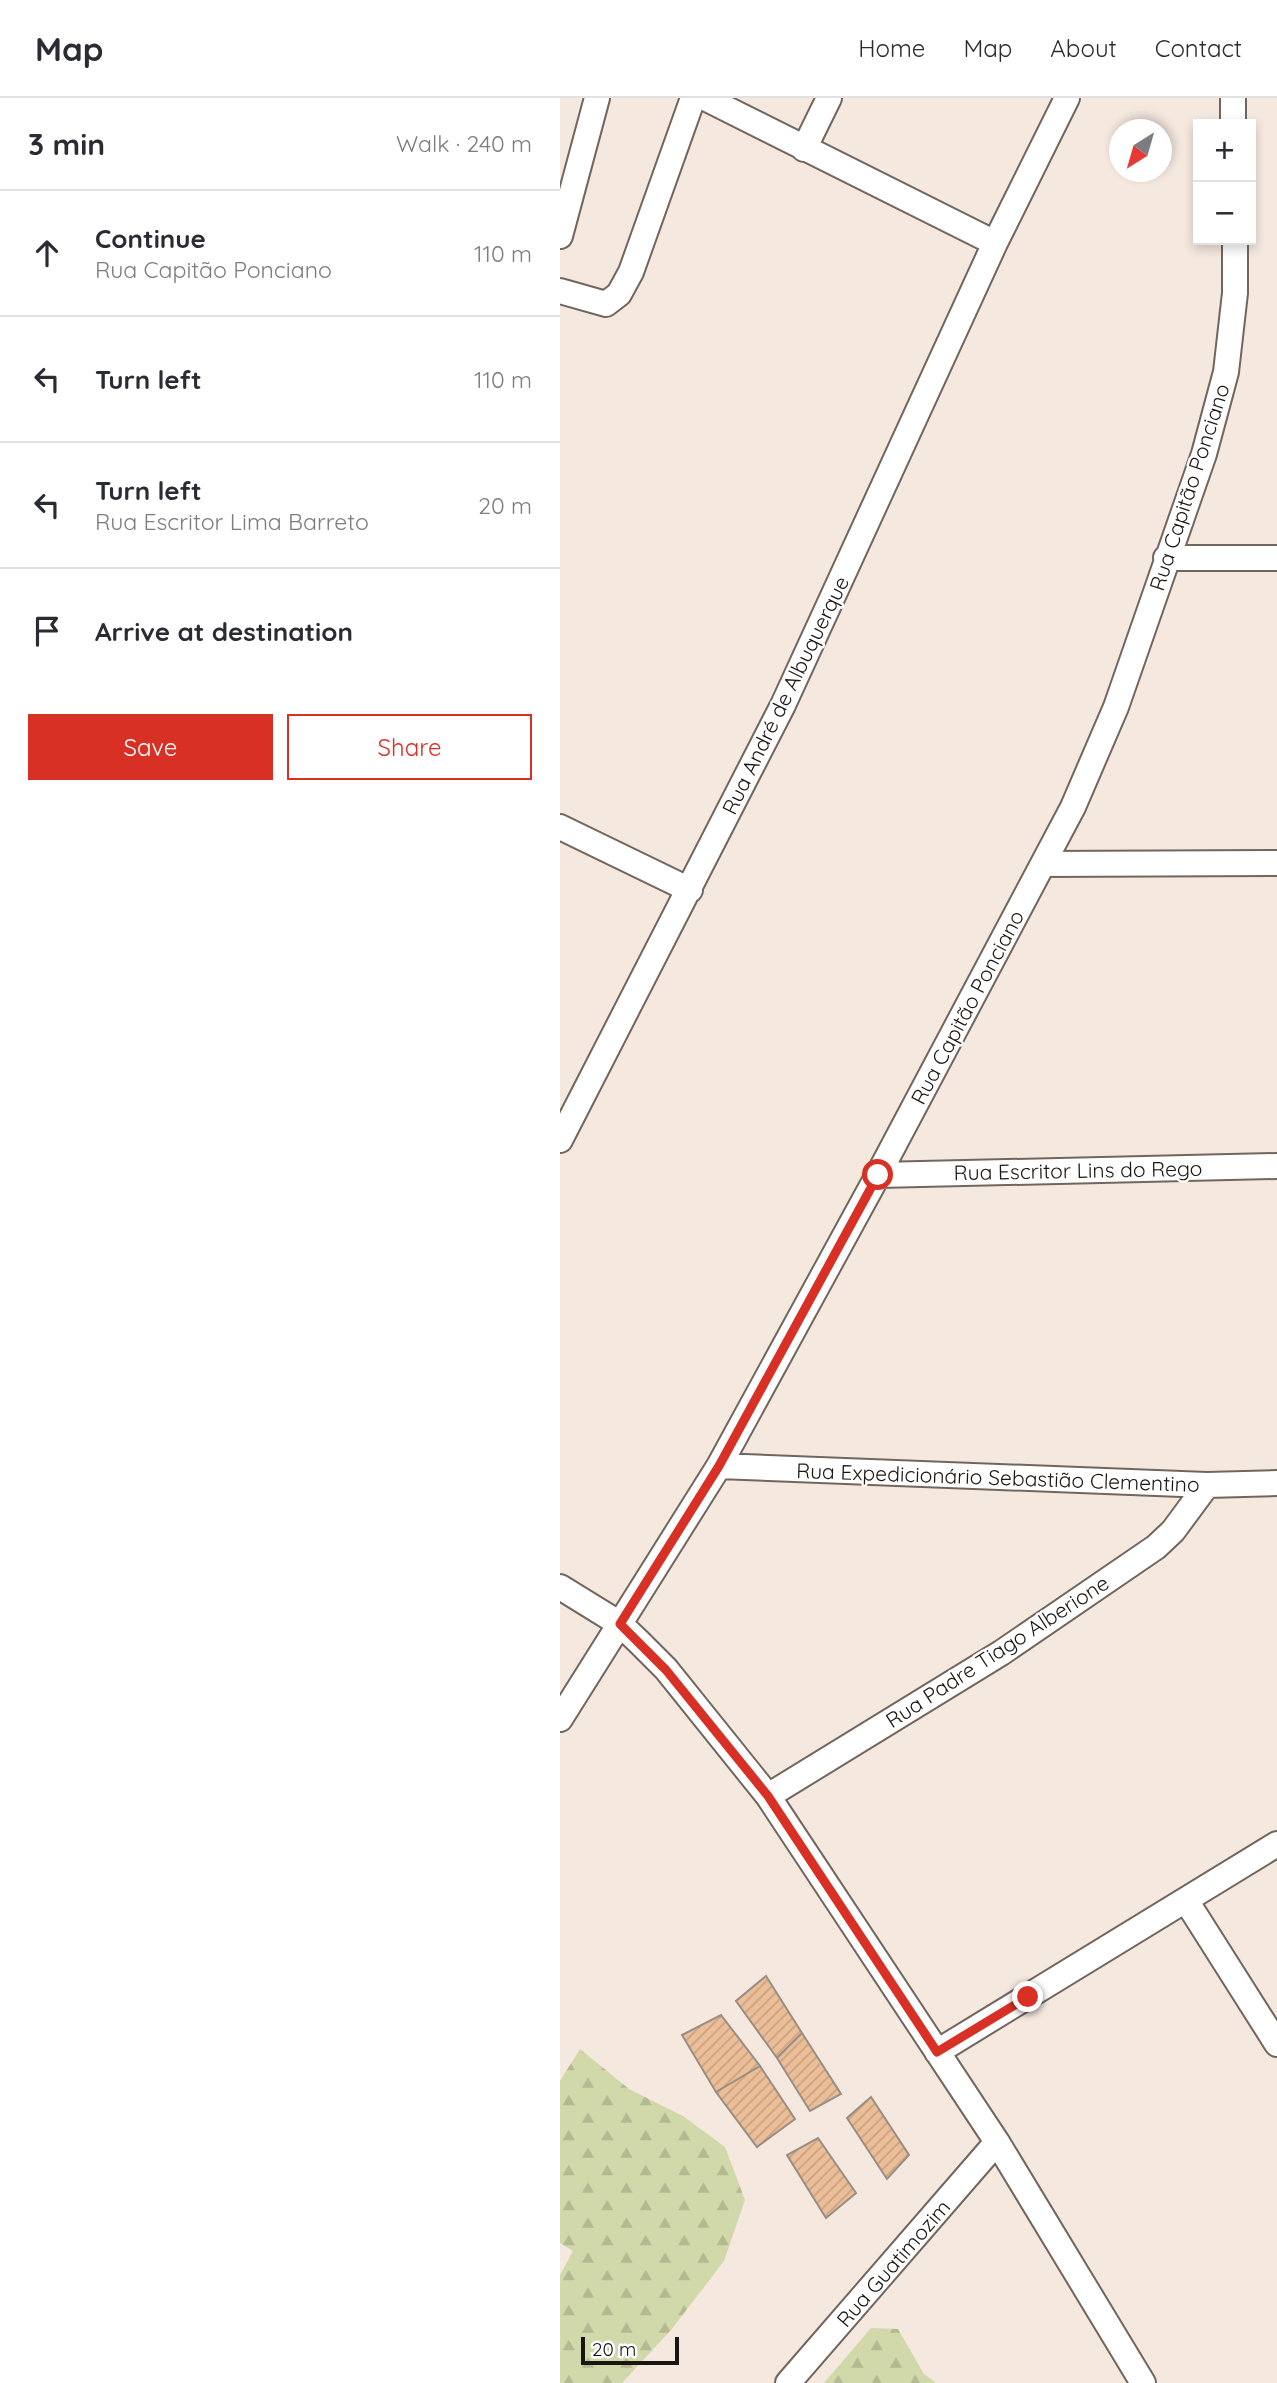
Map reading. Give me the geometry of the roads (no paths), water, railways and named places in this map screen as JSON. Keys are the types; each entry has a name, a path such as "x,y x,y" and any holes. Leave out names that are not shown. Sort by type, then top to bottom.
{"street":[{"path":"560,236 597,98"},
{"path":"560,291 606,304 619,294 631,272 693,98"},
{"path":"705,98 995,243"},
{"path":"804,149 829,98"},
{"name":"Rua André de Albuquerque","path":"560,1140 783,705 995,243 1067,98"},
{"path":"1233,98 1233,119"},
{"name":"Rua Capitão Ponciano","path":"560,1719 719,1466 878,1175 1073,807 1116,707 1204,454 1226,372 1235,293 1235,245"},
{"path":"1166,558 1277,558"},
{"path":"560,827 690,890"},
{"path":"1043,863 1277,863"},
{"name":"Rua Escritor Lins do Rego","path":"878,1175 1277,1166"},
{"name":"Rua Expedicionário Sebastião Clementino","path":"719,1466 1207,1485 1277,1483"},
{"name":"Rua Padre Tiago Alberione","path":"768,1796 1001,1653 1156,1546 1172,1531 1207,1485"},
{"path":"560,1587 620,1624 666,1670 768,1796 997,2142 1143,2383"},
{"path":"937,2052 1187,1902 1277,1844"},
{"path":"1187,1902 1277,2044"},
{"name":"Rua Guatimozim","path":"788,2383 997,2142"}]}
